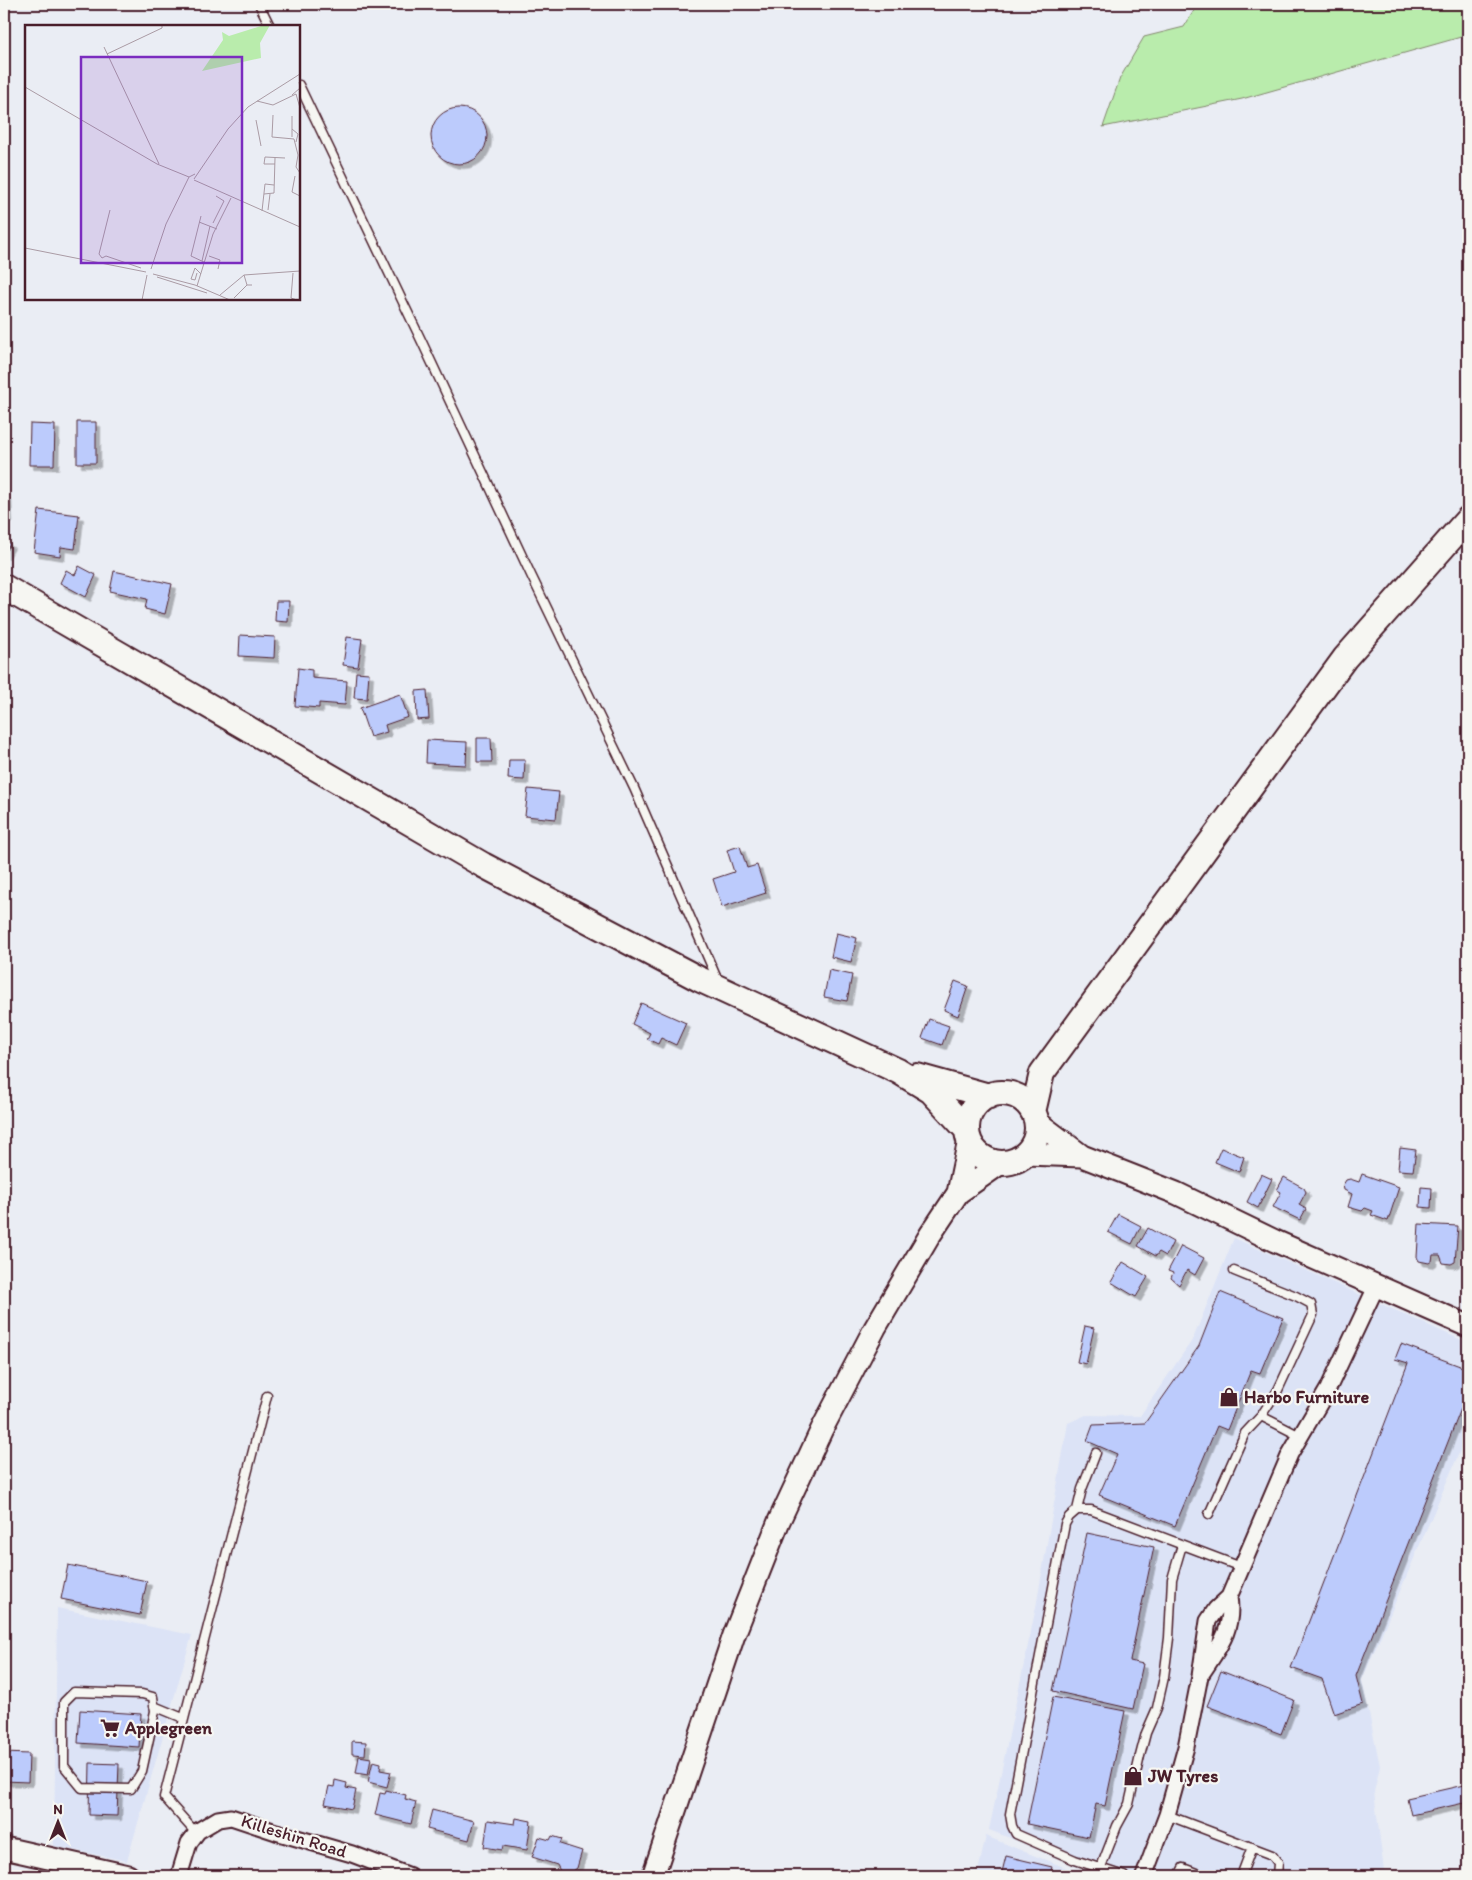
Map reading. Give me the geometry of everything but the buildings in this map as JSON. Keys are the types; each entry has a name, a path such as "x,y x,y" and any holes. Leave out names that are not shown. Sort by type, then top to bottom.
{"main road":[{"path":"958,1193 968,1135 968,1120 972,1111 979,1102 1042,1072 1345,658 1468,519"},
{"path":"4,587 483,865 721,990 898,1071 931,1091 968,1135 974,1149 991,1161 1010,1162 1025,1154 1035,1140 1037,1131 1035,1117 1042,1072"},
{"path":"898,1071 996,1095 1013,1095 1022,1099 1035,1117 1082,1156 1176,1193 1275,1241 1468,1326"},
{"path":"1025,1154 1082,1156"},
{"path":"654,1876 734,1635 779,1521 822,1429 875,1328 930,1235 958,1193 1002,1163"},
{"path":"4,1848 128,1876"}],"street":[{"path":"1144,1876 1167,1815 1186,1747 1200,1676 1204,1638 1208,1621 1216,1609 1229,1597 1290,1454 1328,1389 1376,1287"},
{"path":"1200,1676 1228,1629 1231,1617 1229,1597"},
{"name":"Killeshin Road","path":"196,1833 218,1819 231,1817 352,1854 410,1876"},
{"path":"178,1876 189,1843 196,1833"}],"lane":[{"path":"259,4 270,25"},
{"path":"300,87 634,788 721,990"},
{"path":"1209,1514 1245,1433 1261,1416 1278,1390 1313,1315 1311,1304 1234,1271"},
{"path":"196,1833 164,1797 267,1396"},
{"path":"1261,1416 1300,1436"},
{"path":"1078,1510 1082,1489 1096,1453"},
{"path":"1124,1876 1075,1860 1016,1834 1012,1826 1010,1814 1066,1524 1069,1517 1078,1510 1091,1510 1241,1567"},
{"path":"1101,1867 1117,1826 1129,1804 1140,1756 1157,1708 1164,1677 1169,1638 1172,1579 1182,1545"},
{"path":"74,1692 142,1694 153,1697 154,1706 155,1711 142,1771 131,1789 82,1788 64,1766 64,1702 74,1692"},
{"path":"154,1706 183,1718"},
{"path":"1167,1815 1272,1855 1278,1863 1277,1876"},
{"path":"1241,1876 1252,1848"},
{"path":"1179,1876 1183,1868 1204,1876"}],"shaded area":[{"path":"1234,1238 1468,1343 1468,1432 1362,1680 1380,1766 1374,1792 1384,1871 1382,1876 1111,1876 989,1830 1036,1607 1068,1423 1086,1415 1140,1416 1193,1339"},
{"path":"57,1608 192,1635 127,1861 54,1846"},
{"path":"986,1836 1025,1852 1087,1876 977,1876"}],"green space":[{"path":"1198,4 1468,4 1468,35 1242,99 1103,127 1120,78 1144,37 1184,27"}],"place":[{"name":"Harbo Furniture","path":"1229,1397"},
{"name":"Applegreen","path":"110,1728"},
{"name":"JW Tyres","path":"1133,1776"}]}
